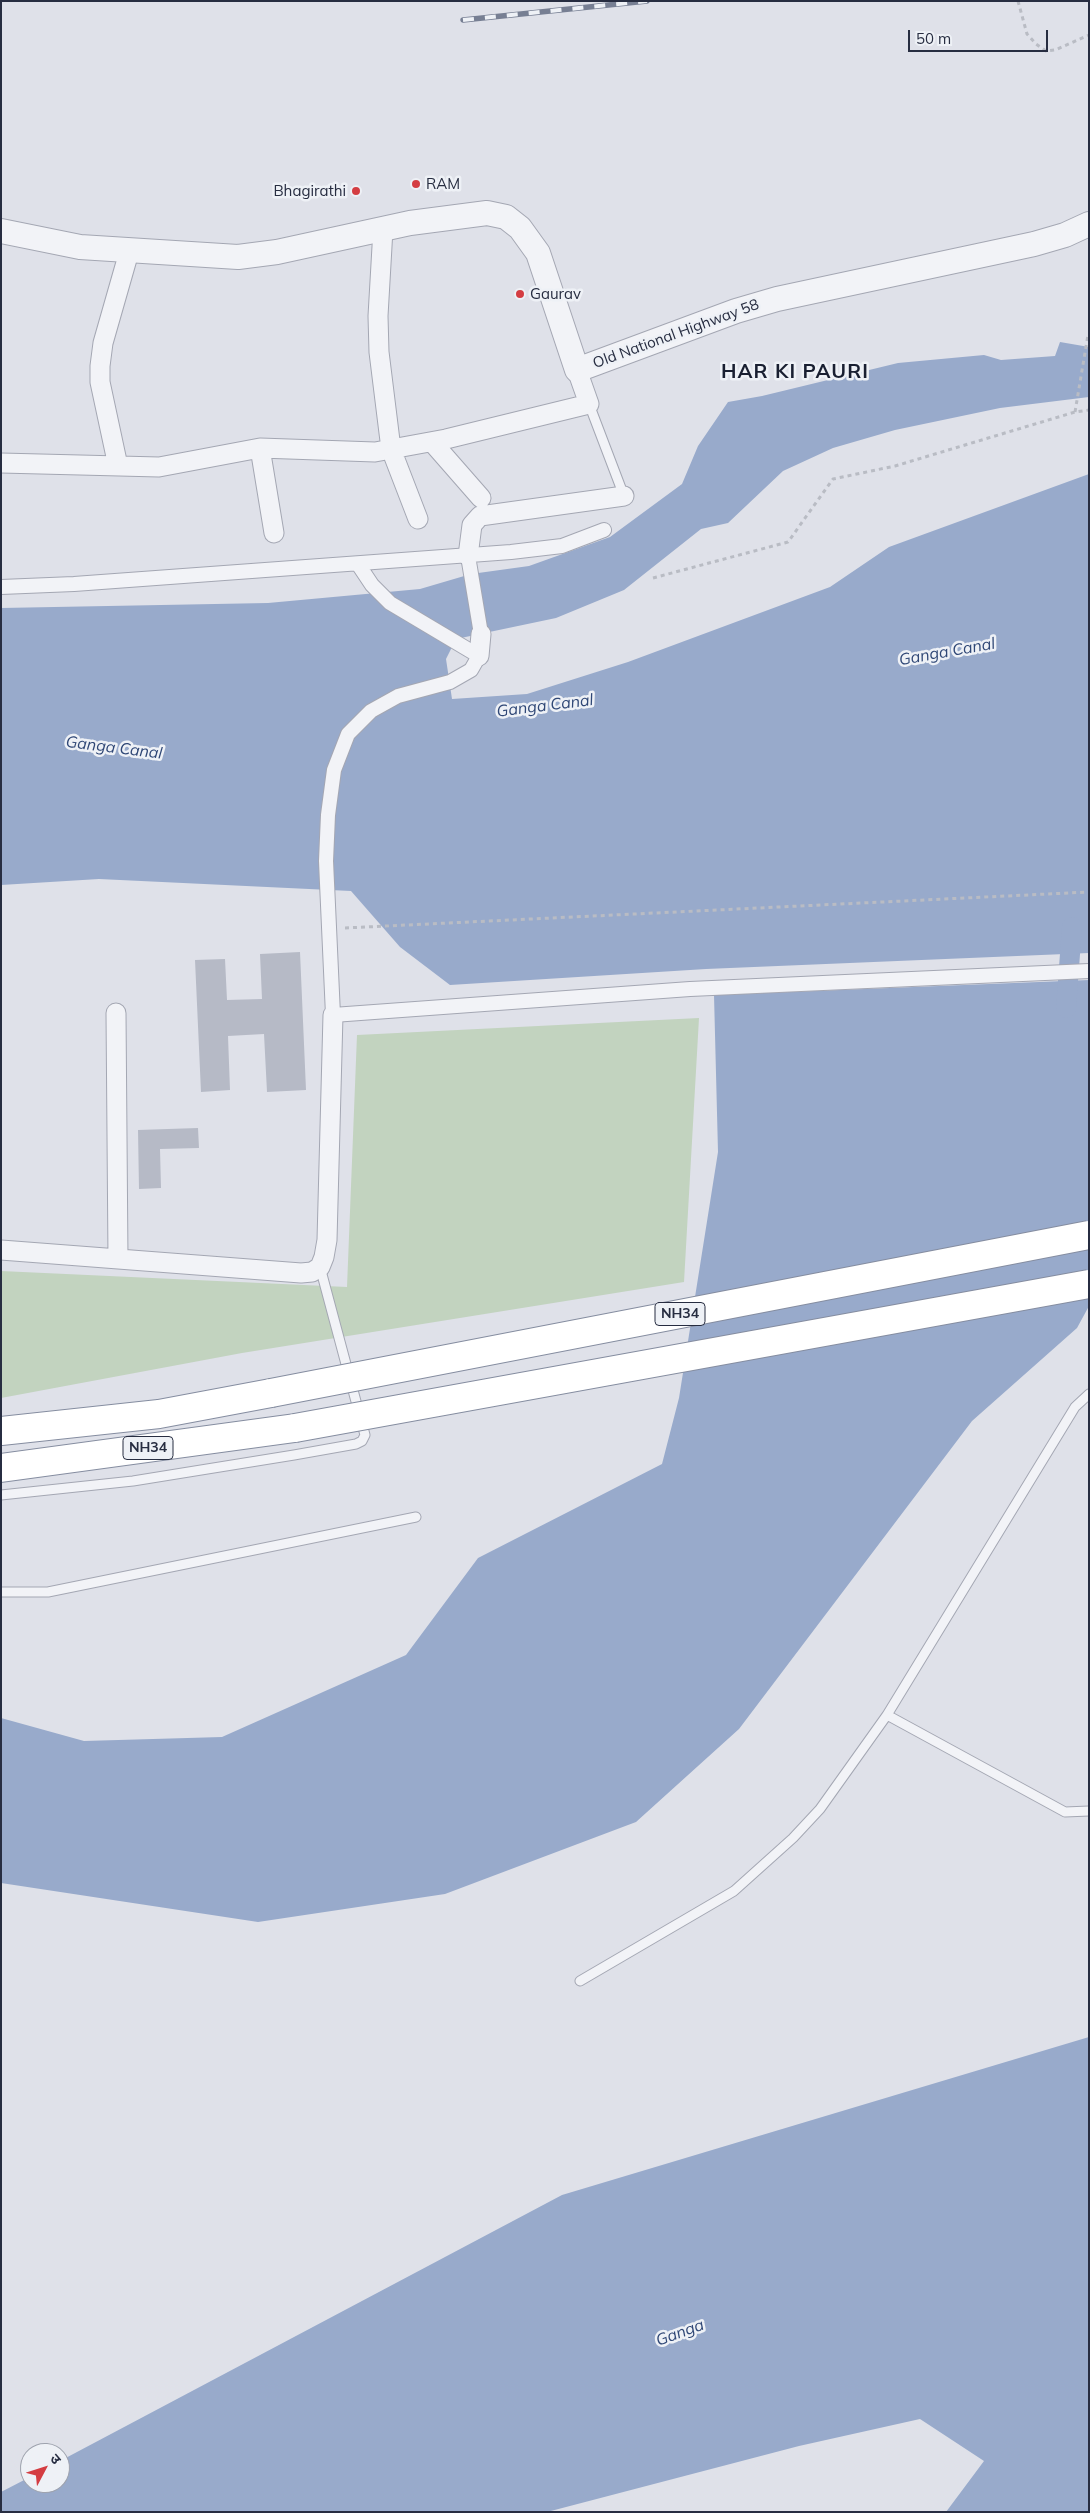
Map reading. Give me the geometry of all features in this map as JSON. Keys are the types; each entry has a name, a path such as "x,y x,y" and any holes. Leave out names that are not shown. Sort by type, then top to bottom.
{"highway":[{"name":"NH34","path":"1,1431 159,1414 1089,1234"},
{"name":"NH34","path":"1,1468 295,1428 1089,1284"}],"street":[{"name":"Old National Highway 58","path":"1,231 80,247 129,252 238,257 277,252 410,222 487,212 506,216 520,228 538,253 577,370 736,311 778,299 1034,244 1065,235 1089,224"},
{"path":"383,228 378,316 379,352 391,449 418,519"},
{"path":"118,466 100,382 100,366 103,343 129,252"},
{"path":"1,463 159,467 260,448 375,452 432,442 589,404 577,370"},
{"path":"432,442 481,498"},
{"path":"260,448 274,533"},
{"path":"1,1250 301,1274 312,1272 320,1266 324,1257 327,1240 333,1015 329,891 326,861 328,815 334,770 348,734 371,711 398,696 450,682 471,670 479,656 481,634 469,565 472,525 480,516 624,496"},
{"path":"1,587 358,564 469,565 562,546 604,530"},
{"path":"358,564 372,585 390,603 479,656"},
{"path":"333,1015 690,989 1089,971"},
{"path":"116,1013 118,1259"}],"lane":[{"path":"589,404 624,496"},
{"path":"1,1494 134,1482 303,1454 356,1444 362,1441 365,1435 320,1266"},
{"path":"580,1981 734,1891 793,1838 820,1810 888,1715 1075,1407 1089,1394"},
{"path":"1,1592 48,1592 416,1517"},
{"path":"888,1715 1065,1812 1089,1811"}],"path":[{"path":"1018,1 1027,34 1046,51 1089,35"},
{"path":"1075,412 1088,335"},
{"path":"654,578 788,542 833,479 895,466 1075,412 1089,410"},
{"path":"359,928 1089,892"}],"green space":[{"path":"699,1018 684,1282 242,1353 1,1398 1,1271 347,1287 357,1035"}],"water":[{"name":"Ganga Canal","path":"1060,342 1089,347 1089,397 1000,408 895,430 833,448 783,471 728,523 701,529 624,590 556,618 456,639 446,659 452,699 527,694 628,662 830,587 889,547 1089,474 1089,953 706,969 450,985 400,947 351,891 99,879 1,885 1,608 268,603 420,589 471,574 529,566 610,537 682,484 698,446 728,402 762,396 898,363 984,355 1001,360 1055,356"},
{"path":"1089,980 1089,1306 1077,1328 972,1421 739,1729 636,1822 445,1894 258,1922 1,1883 1,1718 84,1741 222,1737 406,1655 478,1558 662,1464 679,1398 718,1152 714,995"},
{"name":"Ganga","path":"1089,2037 1089,2512 946,2512 984,2461 920,2419 799,2446 547,2512 1,2512 1,2492 20,2482 20,2493 70,2493 70,2456 562,2195"}],"building":[{"path":"300,952 306,1090 267,1092 264,1034 228,1036 230,1090 201,1092 195,960 225,959 227,1000 262,999 260,954"},
{"path":"198,1128 199,1148 160,1149 161,1188 139,1189 138,1130"}],"waterway":[{"path":"1066,1008 1072,927"}],"railway":[{"path":"463,20 647,1"}],"place":[{"name":"RAM","path":"416,184"},
{"name":"Bhagirathi","path":"356,191"},
{"name":"Gaurav","path":"520,294"}],"district":[{"name":"HAR KI PAURI","path":"795,372"}]}
